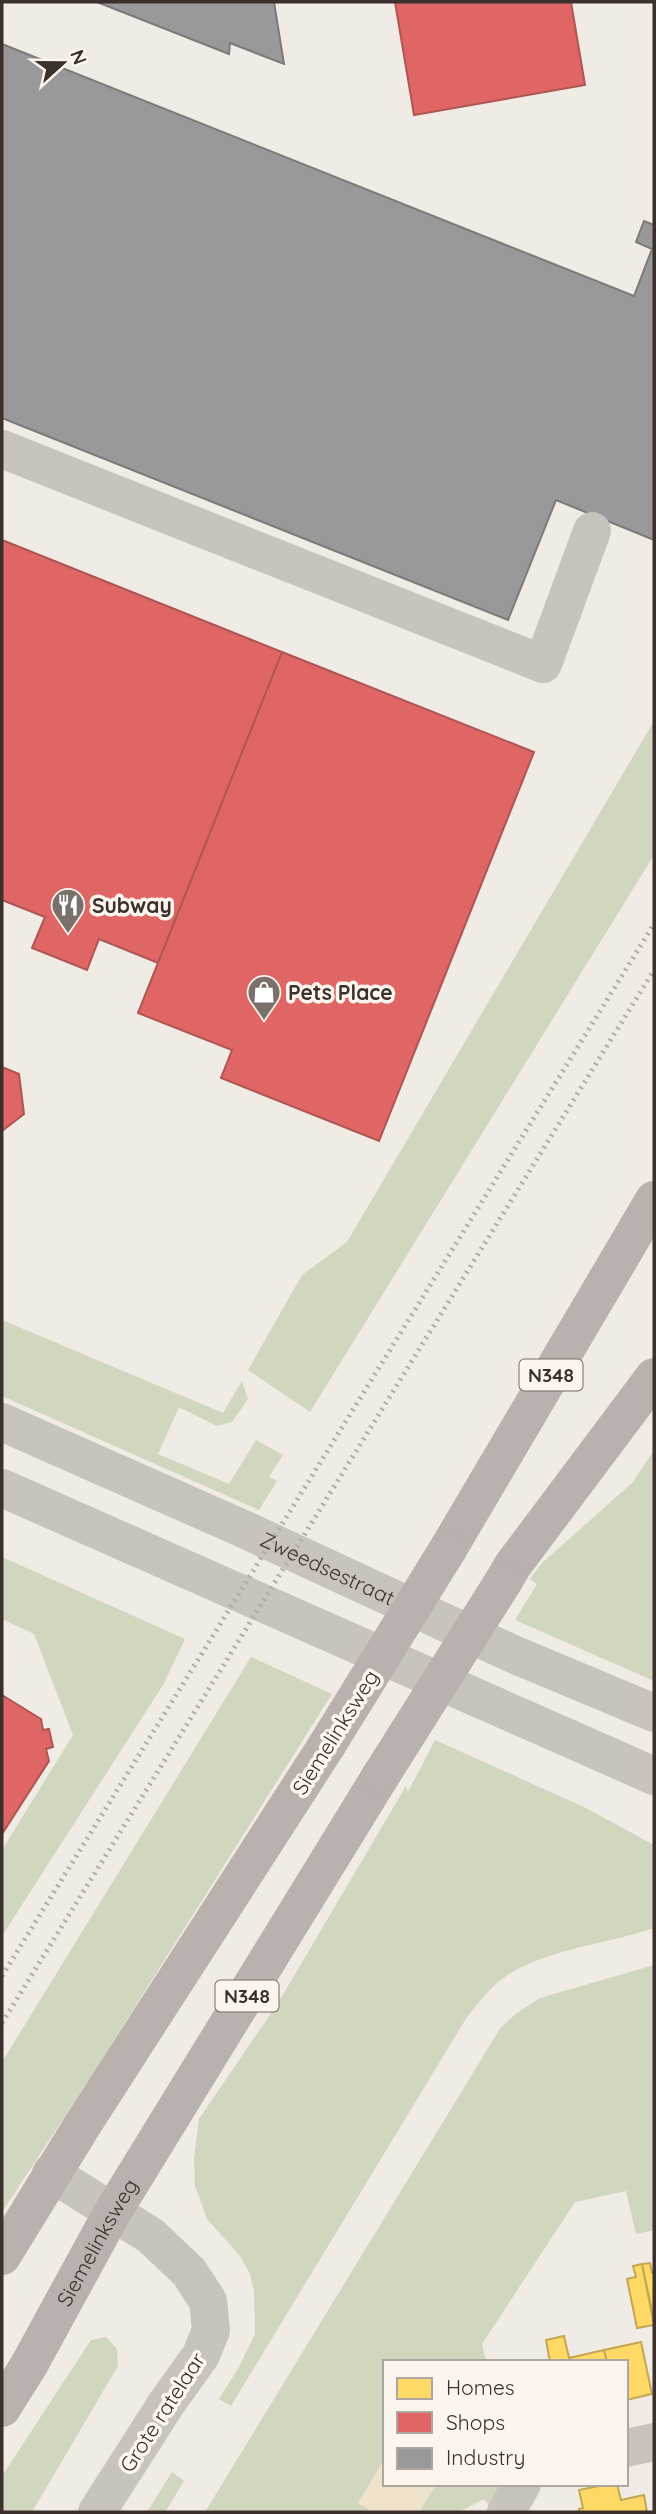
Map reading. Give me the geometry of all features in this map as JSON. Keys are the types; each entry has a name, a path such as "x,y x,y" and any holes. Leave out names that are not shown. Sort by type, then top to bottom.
{"main road":[{"name":"Siemelinksweg","path":"2,2256 51,2174 327,1745 448,1549 654,1200"},
{"name":"Siemelinksweg","path":"2,2408 29,2365 112,2213 513,1565 654,1377"}],"street":[{"path":"2,449 543,664 592,531"},
{"name":"Zweedsestraat","path":"2,1422 239,1527 513,1654 654,1713"},
{"path":"2,1488 654,1776"},
{"name":"Grote ratelaar","path":"51,2174 151,2236 189,2272 208,2301 211,2330 201,2354 97,2512"},
{"path":"628,2448 654,2442"},
{"path":"506,2512 521,2486"}],"green space":[{"path":"654,721 654,855 310,1412 248,1370 302,1275 347,1242"},
{"path":"2,1320 223,1413 242,1381 248,1399 232,1422 217,1426 179,1407 158,1454 229,1484 256,1440 283,1455 269,1477 277,1481 259,1510 2,1396"},
{"path":"654,1450 654,1681 515,1620 537,1584 530,1579 541,1564 633,1482"},
{"path":"2,1557 185,1639 163,1685 2,1936 2,1850 73,1735 34,1634 2,1619"},
{"path":"251,1657 332,1694 99,2064 2,2212 2,2062"},
{"path":"435,1740 584,1807 654,1845 654,1928 543,1958 509,1974 486,1994 467,2017 231,2406 219,2399 255,2334 254,2291 250,2274 240,2256 207,2219 195,2186 194,2159 199,2119 278,2003 406,1786 408,1792"},
{"path":"654,1965 654,2230 636,2234 626,2191 575,2202 482,2344 486,2360 383,2360 383,2462 358,2503 373,2512 205,2512 501,2027 540,1998"},
{"path":"106,2337 117,2349 118,2366 32,2512 2,2512 2,2476 91,2340"},
{"path":"172,2472 184,2481 165,2512 147,2512"},
{"path":"435,2486 501,2486 490,2506 484,2499 459,2512 419,2512"}],"sand":[{"path":"383,2462 383,2486 435,2486 419,2512 373,2512 358,2503"}],"building: Homes":[{"path":"650,2263 654,2273 654,2321 642,2264"},
{"path":"642,2264 654,2325 637,2328 627,2279 636,2277 633,2266"},
{"path":"564,2336 569,2358 604,2350 606,2360 550,2360 546,2340"},
{"path":"641,2342 652,2394 628,2400 628,2360 606,2360 604,2350"},
{"path":"618,2486 621,2500 644,2495 647,2512 579,2512 579,2509 583,2508 579,2490"}],"building: Shops":[{"path":"395,2 571,2 585,85 414,115"},
{"path":"2,540 282,652 158,963 99,939 87,970 32,948 45,917 2,900"},
{"path":"282,652 534,752 379,1141 221,1078 232,1050 138,1013"},
{"path":"2,1067 19,1074 24,1114 2,1131"},
{"path":"2,1695 41,1719 43,1730 49,1729 53,1747 46,1749 49,1761 2,1834"}],"building: Industry":[{"path":"97,2 274,2 284,64 230,43 229,54"},
{"path":"2,44 634,296 652,249 636,242 644,221 654,225 654,540 556,500 508,620 2,418"}],"railway":[{"path":"2,1976 654,924"},
{"path":"2,2023 654,970"}],"place":[{"name":"Subway","path":"68,935"},
{"name":"Pets Place","path":"264,1022"}]}
